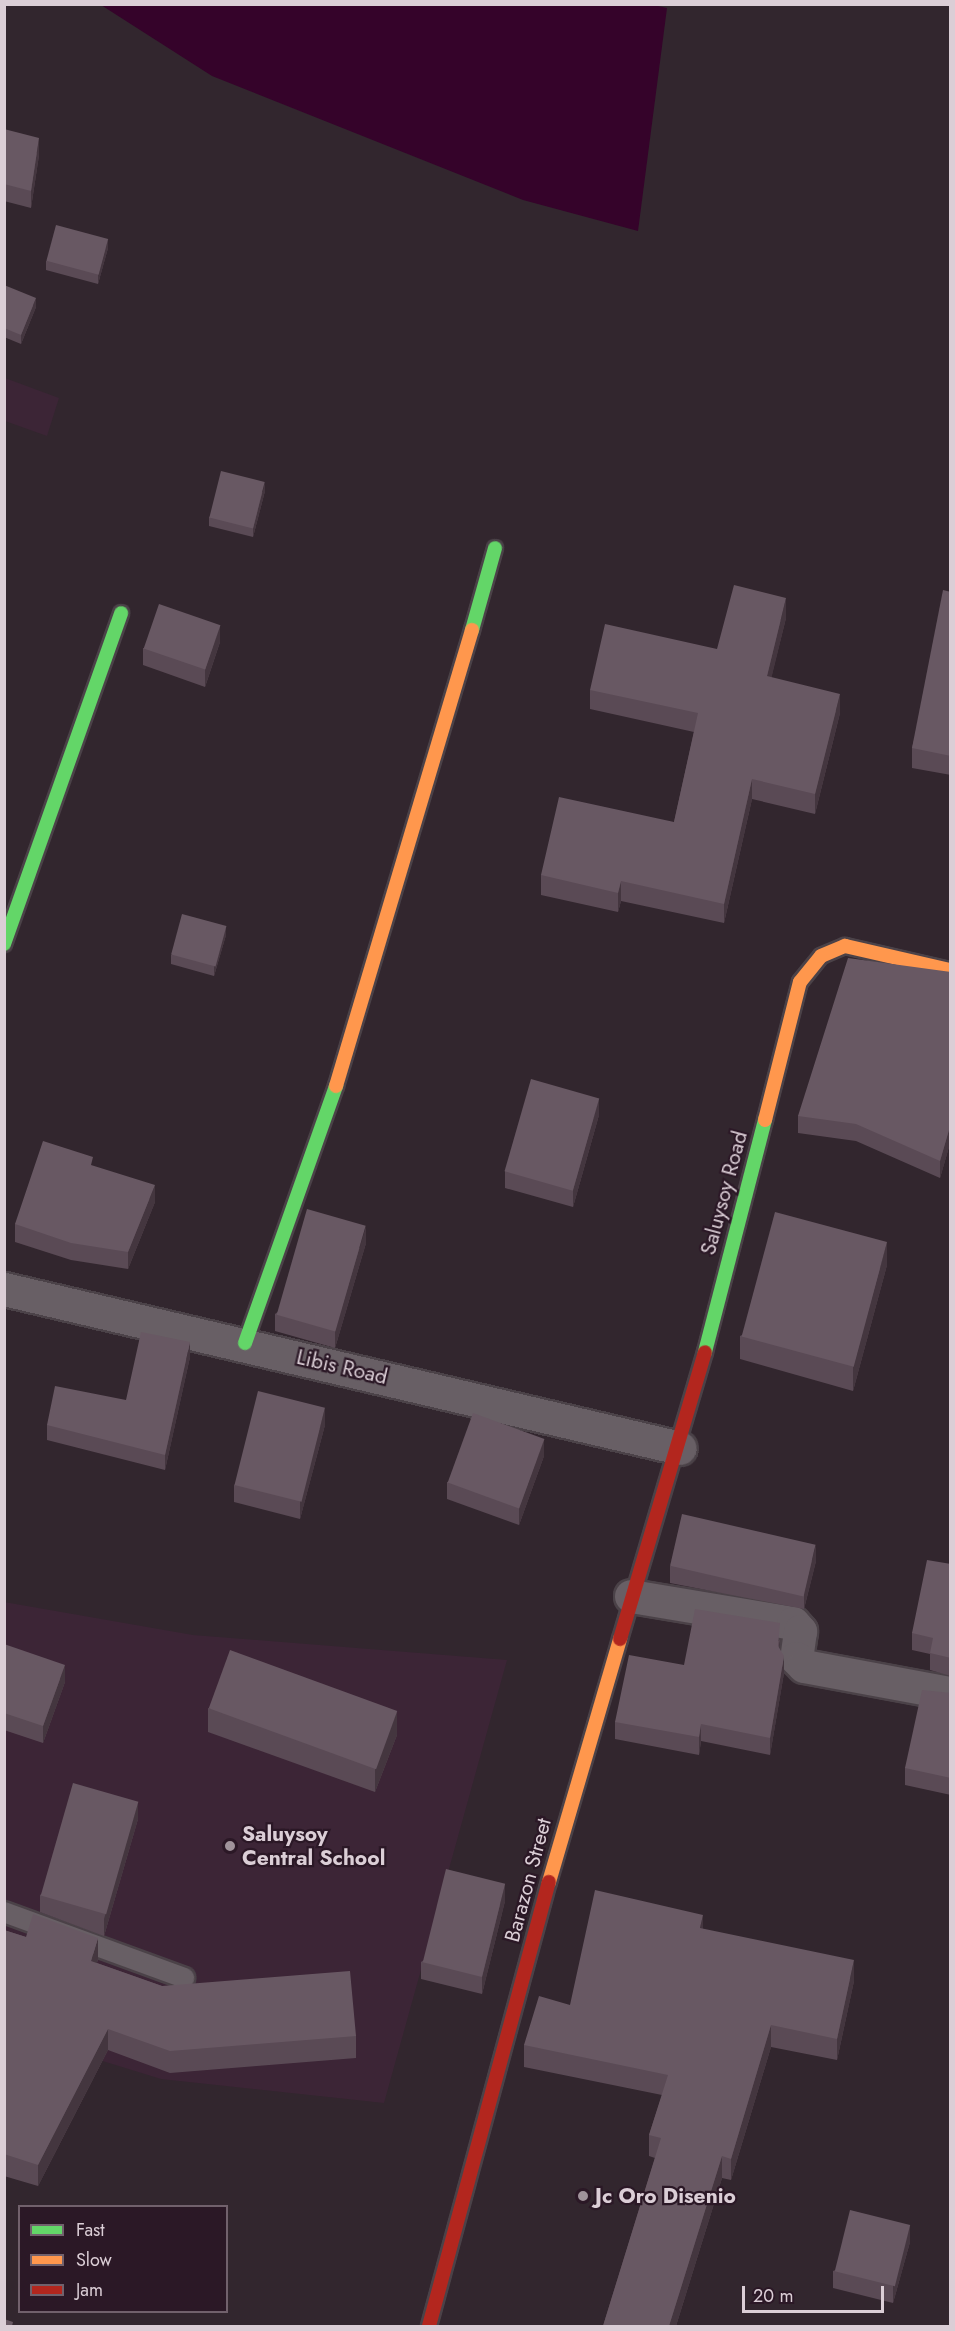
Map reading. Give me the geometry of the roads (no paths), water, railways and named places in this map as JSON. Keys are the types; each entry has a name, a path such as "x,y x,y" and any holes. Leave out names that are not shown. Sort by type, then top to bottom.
{"street":[{"path":"244,1343 362,1012 495,548"},
{"path":"4,944 121,613"},
{"name":"Saluysoy Road","path":"680,1448 800,982 821,956 845,946 951,970"},
{"name":"Libis Road","path":"4,1288 680,1448"},
{"name":"Barazon Street","path":"429,2326 631,1596 680,1448"},
{"path":"631,1596 793,1623 800,1631 796,1658 804,1666 951,1693"}],"lane":[{"path":"4,1912 184,1978"}],"place":[{"name":"Saluysoy Central School","path":"230,1846"},
{"name":"Jc Oro Disenio","path":"583,2196"}]}
